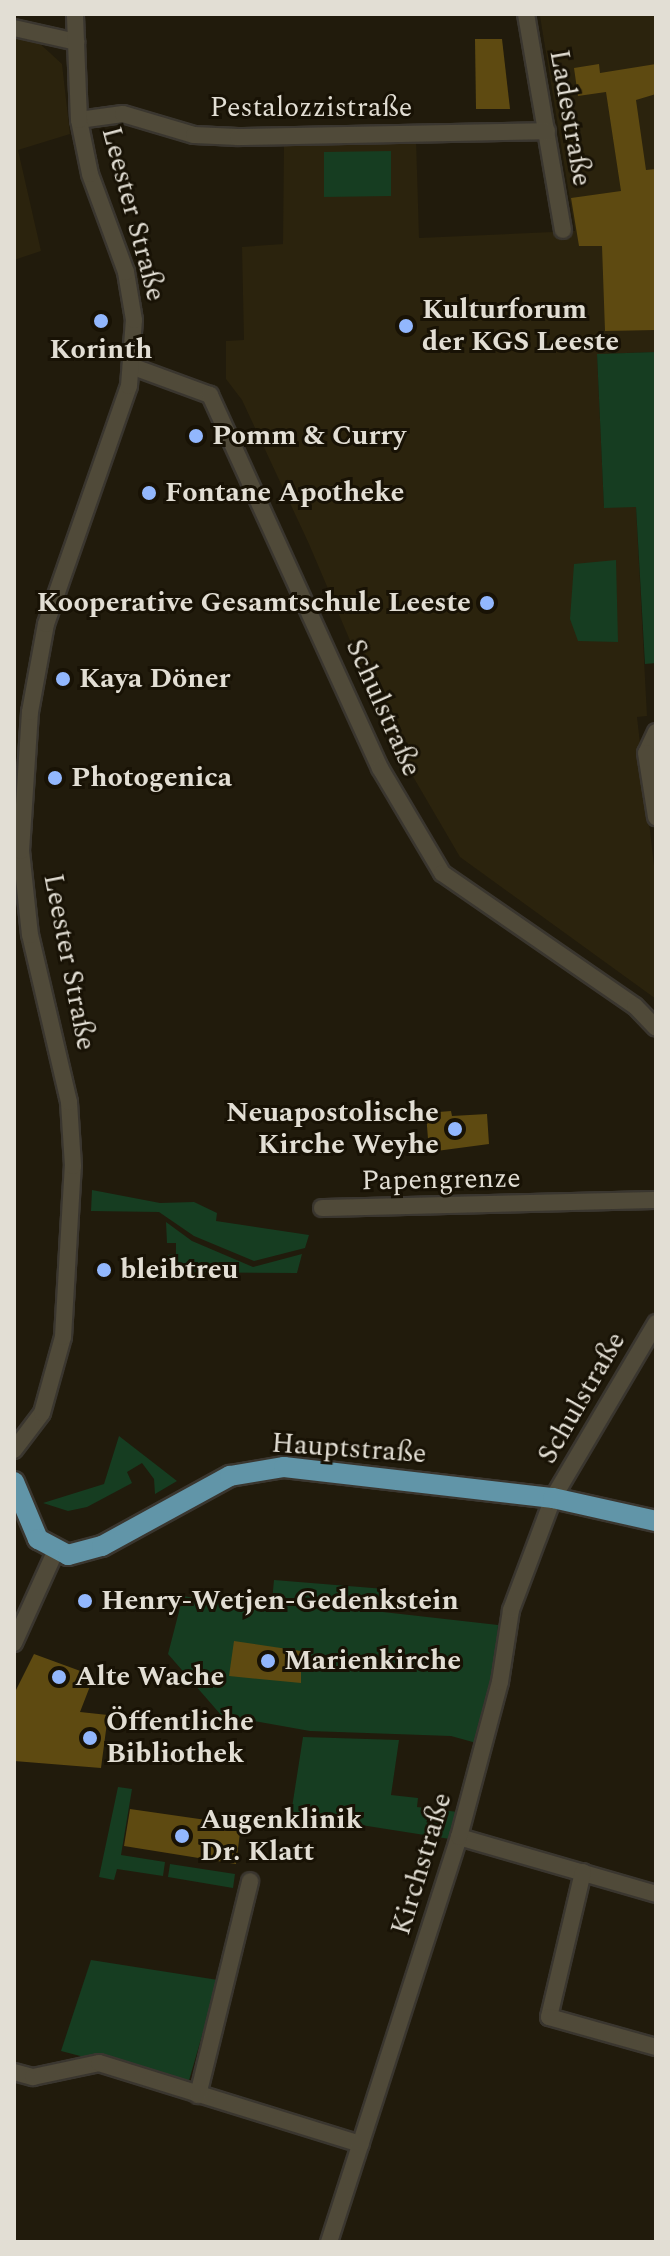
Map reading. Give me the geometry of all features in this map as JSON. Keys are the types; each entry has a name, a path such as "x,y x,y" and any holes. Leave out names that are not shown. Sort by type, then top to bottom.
{"main road":[{"name":"Hauptstraße","path":"55,1552 68,1555 102,1546 206,1487 253,1470 328,1470 553,1498 656,1521"},
{"path":"14,1482 32,1529 55,1552"}],"street":[{"name":"Leester Straße","path":"14,1450 42,1413 63,1337 73,1166 69,1102 30,935 21,851 20,760 46,624 108,455 131,366 134,320 126,272 90,174 79,120 75,14"},
{"name":"Ladestraße","path":"526,14 563,230"},
{"path":"14,28 76,42"},
{"name":"Pestalozzistraße","path":"79,120 123,114 194,135 238,137 547,131"},
{"name":"Schulstraße","path":"131,366 210,395 380,768 442,873 654,1021"},
{"path":"656,732 646,753 656,817"},
{"name":"Papengrenze","path":"322,1208 656,1200"},
{"name":"Schulstraße","path":"553,1498 656,1323"},
{"name":"Kirchstraße","path":"329,2242 459,1837 500,1682 511,1610 553,1498"},
{"path":"14,1643 55,1552"},
{"path":"459,1837 656,1894"},
{"path":"583,1872 549,2017 656,2047"},
{"path":"198,2095 250,1881"},
{"path":"14,2072 33,2077 94,2062 361,2144"}],"shaded area":[{"name":"Kooperative Gesamtschule Leeste","path":"656,14 656,352 597,354 604,507 636,507 647,716 637,717 656,883 656,999 460,857 394,744 309,544 242,400 226,379 226,341 244,340 242,247 283,244 284,144 416,138 419,238 575,231 540,16"},
{"path":"14,34 37,41 62,64 70,134 18,150 41,251 14,260"}],"green space":[{"path":"391,151 391,196 324,197 324,152"},
{"path":"656,352 656,663 645,664 636,507 604,508 597,354"},
{"path":"616,560 618,642 578,641 570,619 574,564"},
{"path":"92,1190 160,1203 194,1202 217,1213 216,1221 309,1235 305,1248 254,1261 194,1236 159,1212 91,1211"},
{"path":"166,1222 192,1241 253,1267 302,1254 297,1273 168,1272 168,1255 176,1254 176,1243 167,1243"},
{"path":"119,1436 177,1481 155,1494 154,1479 142,1463 127,1472 132,1483 87,1507 68,1511 43,1503 104,1484"},
{"path":"274,1580 385,1589 383,1612 498,1625 495,1680 480,1744 451,1736 310,1731 221,1715 168,1654 183,1596 271,1612"},
{"path":"303,1737 399,1740 391,1795 418,1798 417,1807 458,1812 450,1839 291,1814"},
{"path":"118,1787 132,1789 121,1855 165,1862 163,1876 117,1869 114,1880 99,1877"},
{"path":"170,1864 235,1874 233,1888 168,1877"},
{"path":"91,1960 218,1980 188,2084 61,2051"}],"building":[{"path":"475,39 502,39 510,109 476,109"},
{"path":"599,64 600,73 656,64 656,94 636,100 646,170 656,169 656,330 605,331 602,246 579,246 571,198 621,191 606,92 578,96 574,68"},
{"name":"Neuapostolische Kirche Weyhe","path":"451,1111 452,1116 487,1114 489,1144 429,1152 426,1113"},
{"name":"Marienkirche","path":"234,1641 301,1651 301,1683 229,1676"},
{"path":"34,1654 94,1676 80,1712 108,1715 101,1768 14,1761 14,1694"},
{"name":"Augenklinik Dr. Klatt","path":"130,1809 241,1825 236,1864 124,1846"}],"place":[{"name":"Korinth","path":"101,321"},
{"name":"Kulturforum der KGS Leeste","path":"406,326"},
{"name":"Pomm & Curry","path":"196,436"},
{"name":"Fontane Apotheke","path":"149,493"},
{"name":"Kooperative Gesamtschule Leeste","path":"487,603"},
{"name":"Kaya Döner","path":"63,679"},
{"name":"Photogenica","path":"55,778"},
{"name":"Neuapostolische Kirche Weyhe","path":"455,1129"},
{"name":"bleibtreu","path":"104,1270"},
{"name":"Henry-Wetjen-Gedenkstein","path":"85,1601"},
{"name":"Marienkirche","path":"268,1661"},
{"name":"Alte Wache","path":"59,1677"},
{"name":"Öffentliche Bibliothek","path":"90,1738"},
{"name":"Augenklinik Dr. Klatt","path":"182,1836"}]}
